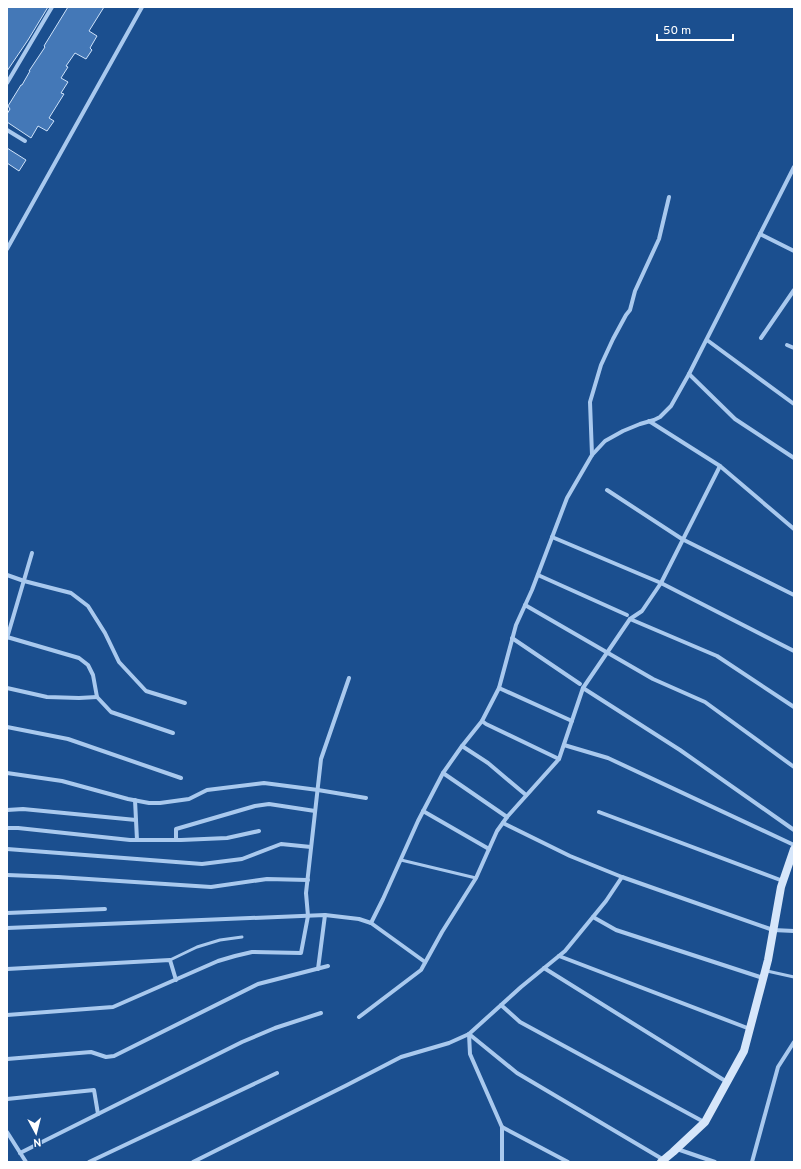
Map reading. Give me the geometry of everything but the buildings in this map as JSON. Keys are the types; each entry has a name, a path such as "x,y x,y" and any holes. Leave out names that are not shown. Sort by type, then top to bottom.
{"street":[{"path":"7,83 52,7"},
{"path":"7,249 142,7"},
{"path":"7,130 25,141"},
{"path":"371,922 423,811 443,774 462,746 482,721 499,688 516,625 538,575 568,498 592,455 605,441 623,431 660,417 671,406 707,340 794,167"},
{"path":"592,455 590,402 594,387 601,364 613,339 630,310 636,291 659,239 668,197"},
{"path":"760,234 794,250"},
{"path":"761,338 794,290"},
{"path":"707,340 794,404"},
{"path":"787,345 794,348"},
{"path":"689,374 735,419 794,458"},
{"path":"649,421 720,466 794,529"},
{"path":"359,1017 421,970 442,932 476,878 502,823 559,759 582,686 608,652 628,617 642,611 660,583 720,466"},
{"path":"607,490 682,539 794,595"},
{"path":"552,537 660,583 794,651"},
{"path":"32,553 7,638 79,658 88,665 93,675 97,697 111,712 173,733"},
{"path":"7,575 70,593 88,606 105,633 119,662 146,691 185,703"},
{"path":"538,575 717,656 794,707"},
{"path":"525,605 653,679 704,702 794,767"},
{"path":"512,638 680,750 794,830"},
{"path":"7,1015 113,1007 218,961 241,954 252,952 301,953 308,916 306,894 321,759 349,678"},
{"path":"7,688 47,697 97,697"},
{"path":"499,688 572,721"},
{"path":"482,721 559,759"},
{"path":"7,727 68,739 180,778"},
{"path":"564,745 608,758 794,845"},
{"path":"462,746 488,763 526,795"},
{"path":"7,773 62,781 149,803 189,799 207,790 264,783 366,798"},
{"path":"443,774 506,817"},
{"path":"135,800 137,840"},
{"path":"176,840 176,829 255,806 270,804 315,811"},
{"path":"7,810 23,809 136,820"},
{"path":"423,811 489,849"},
{"path":"599,812 783,880"},
{"path":"502,823 570,856 622,877 773,930 794,931"},
{"path":"7,828 137,840 227,838 259,831"},
{"path":"7,849 202,864 242,859 281,844 312,847"},
{"path":"469,1034 517,1073 662,1161 705,1122 744,1051 764,974 783,880 794,849"},
{"path":"7,875 212,887 267,879 308,880"},
{"path":"193,1162 347,1086 401,1057 449,1043 469,1034 565,951 606,901 622,877"},
{"path":"7,913 105,910"},
{"path":"7,928 325,915 371,922 425,962"},
{"path":"318,969 325,915"},
{"path":"593,917 616,930 764,974"},
{"path":"559,956 750,1029"},
{"path":"7,969 170,960 176,980"},
{"path":"7,1058 91,1052 106,1057 114,1056 258,984 328,966"},
{"path":"544,968 727,1082"},
{"path":"501,1005 525,1025 705,1122"},
{"path":"20,1153 242,1042 275,1028 322,1013"},
{"path":"469,1034 470,1054 502,1127 502,1162"},
{"path":"752,1162 778,1067 794,1042"},
{"path":"89,1162 277,1074"},
{"path":"7,1099 94,1090 98,1114"},
{"path":"502,1127 568,1162"},
{"path":"7,1132 26,1162"},
{"path":"676,1149 715,1162"}],"lane":[{"path":"401,860 476,878"},
{"path":"170,960 197,947 220,940 242,937"},
{"path":"764,974 794,977"}]}
